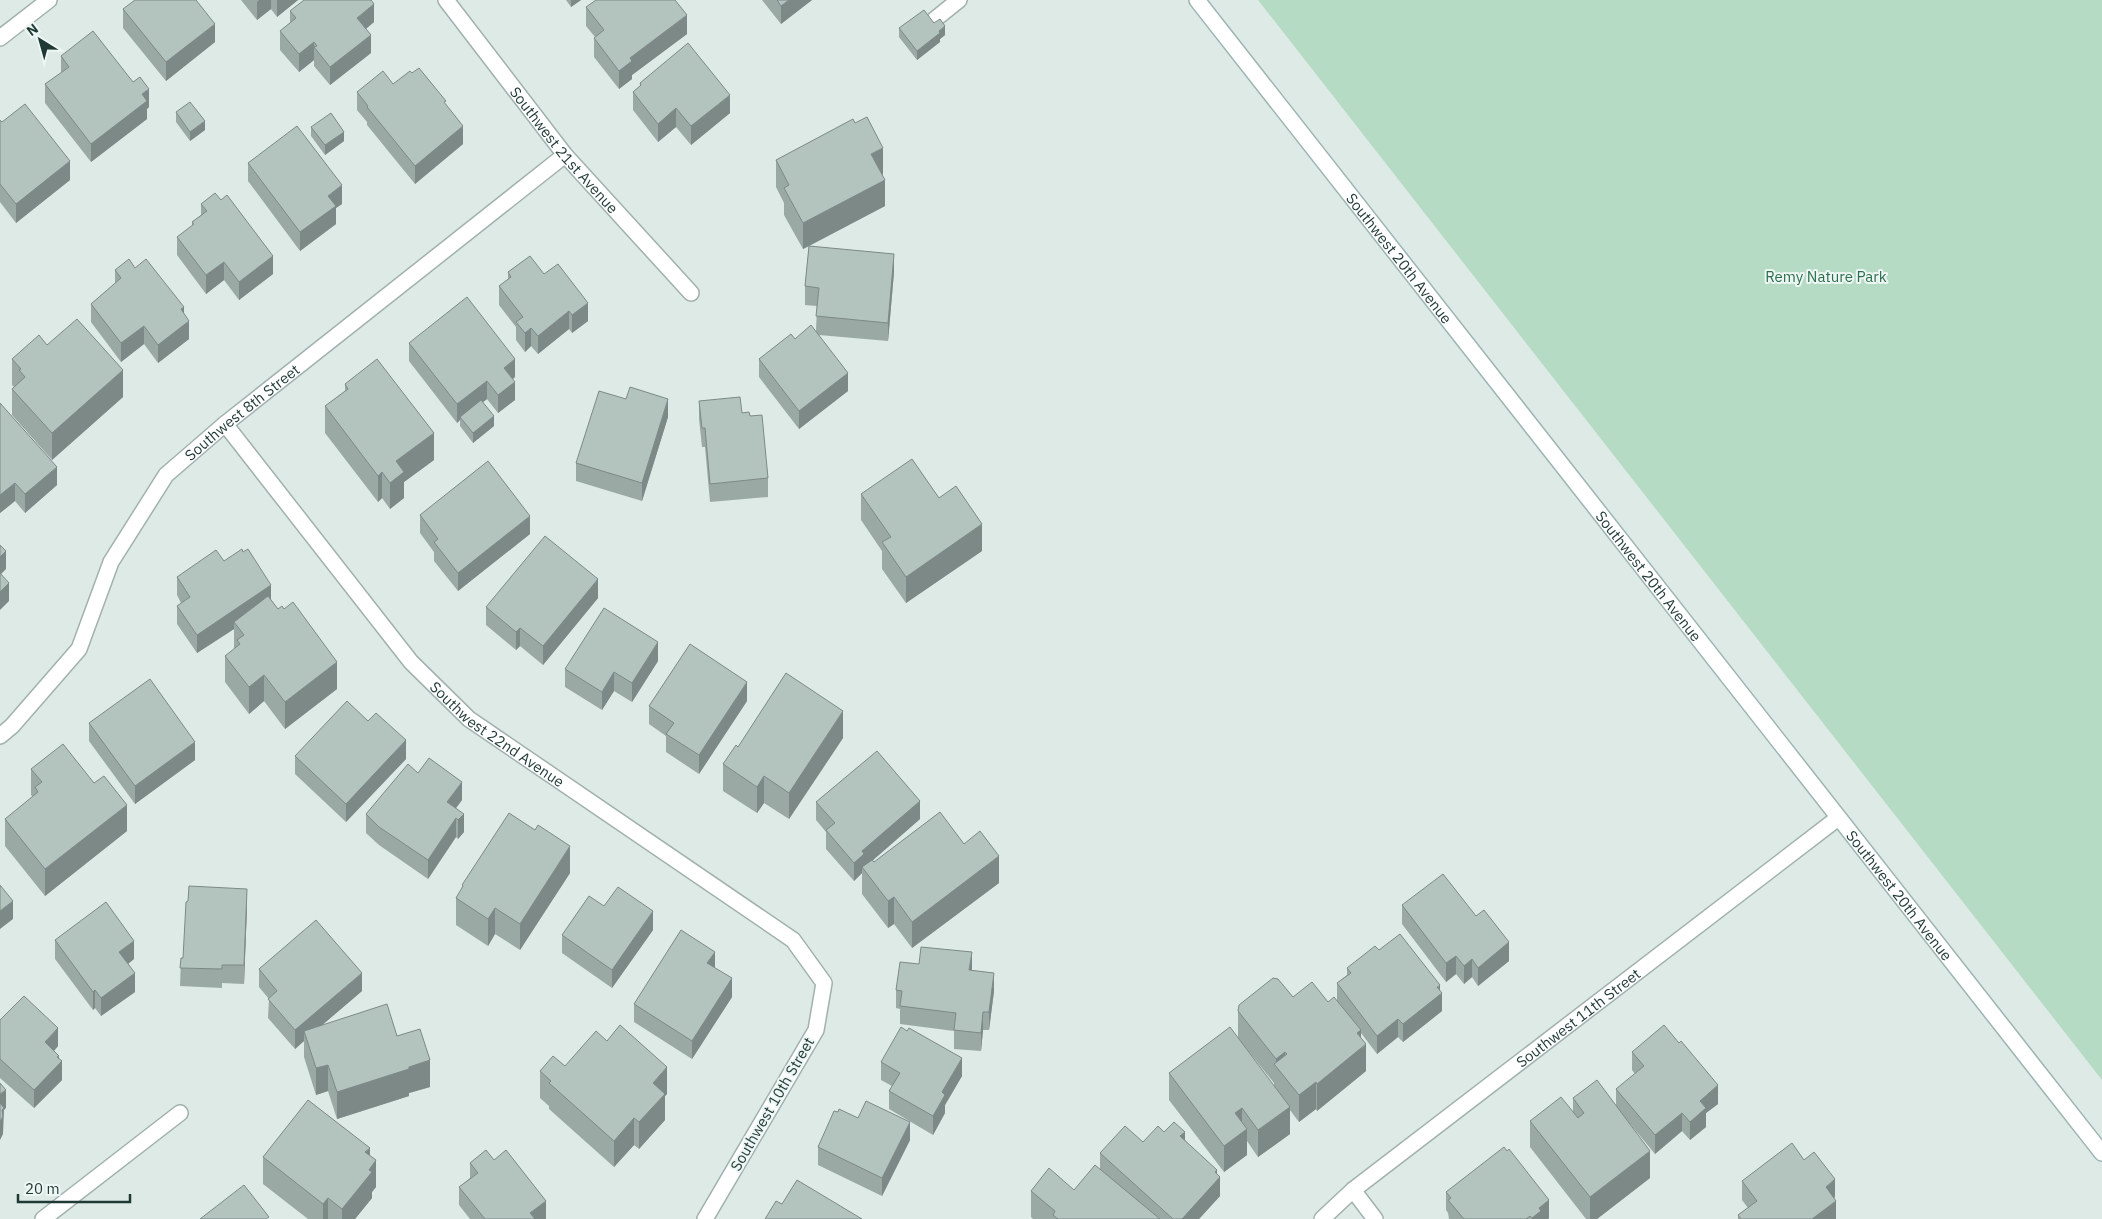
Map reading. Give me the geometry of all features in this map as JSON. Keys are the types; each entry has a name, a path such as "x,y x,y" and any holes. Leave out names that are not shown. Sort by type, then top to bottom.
{"street":[{"path":"0,38 50,0"},
{"name":"Southwest 21st Avenue","path":"446,0 565,155 691,293"},
{"path":"934,20 959,0"},
{"name":"Southwest 20th Avenue","path":"1197,0 2102,1153"},
{"name":"Southwest 8th Street","path":"0,736 12,726 79,649 111,562 166,475 225,424 565,155"},
{"name":"Southwest 22nd Avenue","path":"225,424 411,662 469,719 793,940 824,983"},
{"name":"Southwest 11th Street","path":"1322,1219 1353,1190 1838,818"},
{"name":"Southwest 10th Street","path":"705,1219 816,1030 824,983"},
{"path":"43,1219 180,1113"},
{"path":"1353,1190 1375,1219"}],"green space":[{"name":"Remy Nature Park","path":"1258,0 2102,0 2102,1080"}],"building":[{"path":"135,0 196,0 215,24 166,62 123,9"},
{"path":"304,0 371,0 374,4 357,18 371,35 330,67 314,47 317,46 314,42 299,54 280,31 296,18 290,11"},
{"path":"596,0 675,0 687,15 630,58 632,61 619,71 594,38 604,30 586,7"},
{"path":"777,0 789,0 781,6"},
{"path":"924,10 934,23 940,19 945,26 939,31 940,33 917,51 899,28"},
{"path":"93,31 133,82 140,77 149,89 142,94 147,101 91,144 45,84 69,67 61,56"},
{"path":"688,43 730,95 691,126 676,108 658,124 633,92 641,85 640,83"},
{"path":"419,68 446,101 444,102 463,126 415,166 357,92 383,71 393,84 410,71 412,73"},
{"path":"190,102 205,121 190,132 176,112"},
{"path":"25,104 70,161 16,204 0,184 0,120 2,122"},
{"path":"331,113 344,132 325,145 311,127"},
{"path":"867,117 883,148 871,154 885,180 803,223 784,188 789,185 776,160 853,119 855,123"},
{"path":"297,126 342,185 328,196 336,206 300,232 248,163"},
{"path":"215,193 221,200 227,195 273,256 239,282 224,262 206,275 177,237 194,224 192,222 207,211 201,204"},
{"path":"809,246 894,254 888,323 816,316 819,288 805,286"},
{"path":"530,256 544,274 558,264 588,303 572,315 569,311 538,336 531,328 525,333 516,322 523,317 499,286 511,277 508,272"},
{"path":"129,259 135,268 146,259 184,307 181,309 189,321 158,345 144,326 121,343 91,304 121,278 115,270"},
{"path":"467,297 515,359 504,368 515,382 498,395 487,381 457,404 409,343"},
{"path":"77,319 123,370 52,433 12,389 25,377 12,359 39,335 47,345"},
{"path":"811,325 848,373 799,411 759,359 791,334 795,339"},
{"path":"377,359 434,433 396,461 404,472 390,483 382,472 378,476 325,406 348,389 345,384"},
{"path":"630,387 668,399 642,483 576,463 599,391 626,399"},
{"path":"740,397 742,413 749,412 750,416 762,415 768,478 710,484 705,428 702,428 699,401"},
{"path":"481,400 494,416 473,433 460,417"},
{"path":"0,403 57,467 25,494 15,483 0,495"},
{"path":"912,459 939,498 956,486 982,524 906,577 882,542 891,537 861,494"},
{"path":"488,461 530,516 458,573 434,542 438,539 420,515"},
{"path":"545,536 598,579 543,646 520,628 516,632 486,607"},
{"path":"0,545 6,551 0,557"},
{"path":"242,549 243,552 248,549 271,585 197,635 177,606 190,597 177,577 216,550 224,561"},
{"path":"0,573 9,583 0,592"},
{"path":"268,596 278,609 282,606 284,609 293,602 337,662 285,702 264,675 249,687 225,656 240,644 237,640 244,635 234,622"},
{"path":"604,608 658,642 632,683 614,672 602,692 565,669"},
{"path":"690,644 747,682 699,755 666,734 674,723 649,706"},
{"path":"786,673 843,711 789,793 764,776 757,787 723,764 736,745 738,747"},
{"path":"150,679 195,742 135,786 89,723"},
{"path":"347,701 368,721 376,713 406,740 346,804 295,756"},
{"path":"63,744 94,783 104,776 127,805 45,869 5,819 38,792 35,787 42,782 31,769"},
{"path":"877,751 920,801 862,851 864,854 854,863 826,830 835,823 816,802"},
{"path":"429,758 462,782 447,802 464,814 458,820 456,818 428,860 379,827 366,814 408,764 418,773"},
{"path":"940,812 964,844 980,831 999,856 912,922 894,897 888,901 862,867 872,860 874,862"},
{"path":"509,813 535,830 538,825 570,846 520,924 495,908 488,919 456,898 462,885"},
{"path":"1443,874 1476,916 1484,910 1509,942 1478,968 1472,959 1464,966 1456,956 1446,963 1402,905"},
{"path":"0,885 13,901 0,911"},
{"path":"189,886 247,889 244,965 222,965 222,969 180,968 181,958 183,958 186,902 188,901"},
{"path":"618,887 653,911 612,970 562,935 589,896 604,906"},
{"path":"106,902 134,941 119,952 135,973 101,998 95,990 93,992 55,940"},
{"path":"316,920 362,973 295,1030 268,999 277,991 259,969"},
{"path":"681,930 715,952 707,963 732,978 692,1041 634,1004"},
{"path":"1400,934 1440,985 1437,987 1442,993 1403,1024 1398,1019 1377,1036 1337,983 1351,973 1347,968 1375,946 1379,950"},
{"path":"921,947 972,952 969,970 994,973 989,1012 983,1012 981,1033 954,1030 956,1013 900,1006 902,991 896,990 900,962 919,964"},
{"path":"1273,978 1278,979 1293,997 1312,982 1328,1002 1334,997 1361,1030 1357,1033 1366,1044 1317,1084 1316,1082 1299,1095 1274,1064 1287,1054 1285,1052 1276,1059 1238,1011 1239,1005"},
{"path":"24,996 58,1028 45,1042 62,1061 34,1090 0,1059 0,1020"},
{"path":"387,1004 397,1036 420,1029 430,1060 409,1067 409,1069 337,1092 328,1065 316,1068 304,1031"},
{"path":"620,1025 667,1067 653,1083 665,1094 639,1122 634,1118 614,1141 549,1083 551,1081 540,1071 553,1056 565,1066 596,1031 607,1041"},
{"path":"1664,1025 1679,1043 1681,1041 1718,1085 1700,1101 1706,1108 1690,1122 1682,1113 1655,1135 1616,1089 1644,1066 1632,1052"},
{"path":"901,1027 907,1031 909,1028 962,1058 942,1092 945,1095 933,1116 889,1091 900,1073 881,1062"},
{"path":"1230,1027 1290,1107 1258,1130 1242,1108 1235,1113 1247,1129 1224,1146 1169,1073"},
{"path":"1597,1080 1650,1151 1590,1197 1530,1121 1561,1097 1578,1118 1584,1113 1573,1098"},
{"path":"0,1083 6,1090 0,1094"},
{"path":"308,1100 370,1148 365,1152 376,1160 369,1170 372,1172 342,1209 328,1198 323,1204 263,1157"},
{"path":"866,1101 910,1122 882,1178 818,1147 834,1111 838,1112 839,1109 858,1118"},
{"path":"0,1103 4,1108 0,1122"},
{"path":"1174,1122 1185,1132 1180,1136 1217,1170 1215,1172 1220,1177 1182,1219 1173,1219 1100,1153 1125,1126 1143,1142 1158,1126 1164,1132"},
{"path":"1792,1143 1804,1160 1814,1152 1835,1179 1826,1187 1836,1201 1812,1219 1741,1219 1738,1215 1757,1201 1742,1181"},
{"path":"1504,1147 1507,1151 1509,1149 1549,1200 1539,1208 1541,1211 1532,1218 1530,1216 1526,1219 1464,1219 1448,1200 1451,1198 1446,1192"},
{"path":"486,1150 494,1160 506,1150 546,1201 530,1213 535,1219 485,1219 459,1187 478,1173 470,1163"},
{"path":"1095,1165 1160,1219 1058,1219 1053,1215 1055,1211 1031,1191 1049,1168 1074,1190"},
{"path":"797,1180 862,1219 765,1219 776,1201 782,1204"},
{"path":"244,1185 269,1217 266,1219 200,1219"}]}
